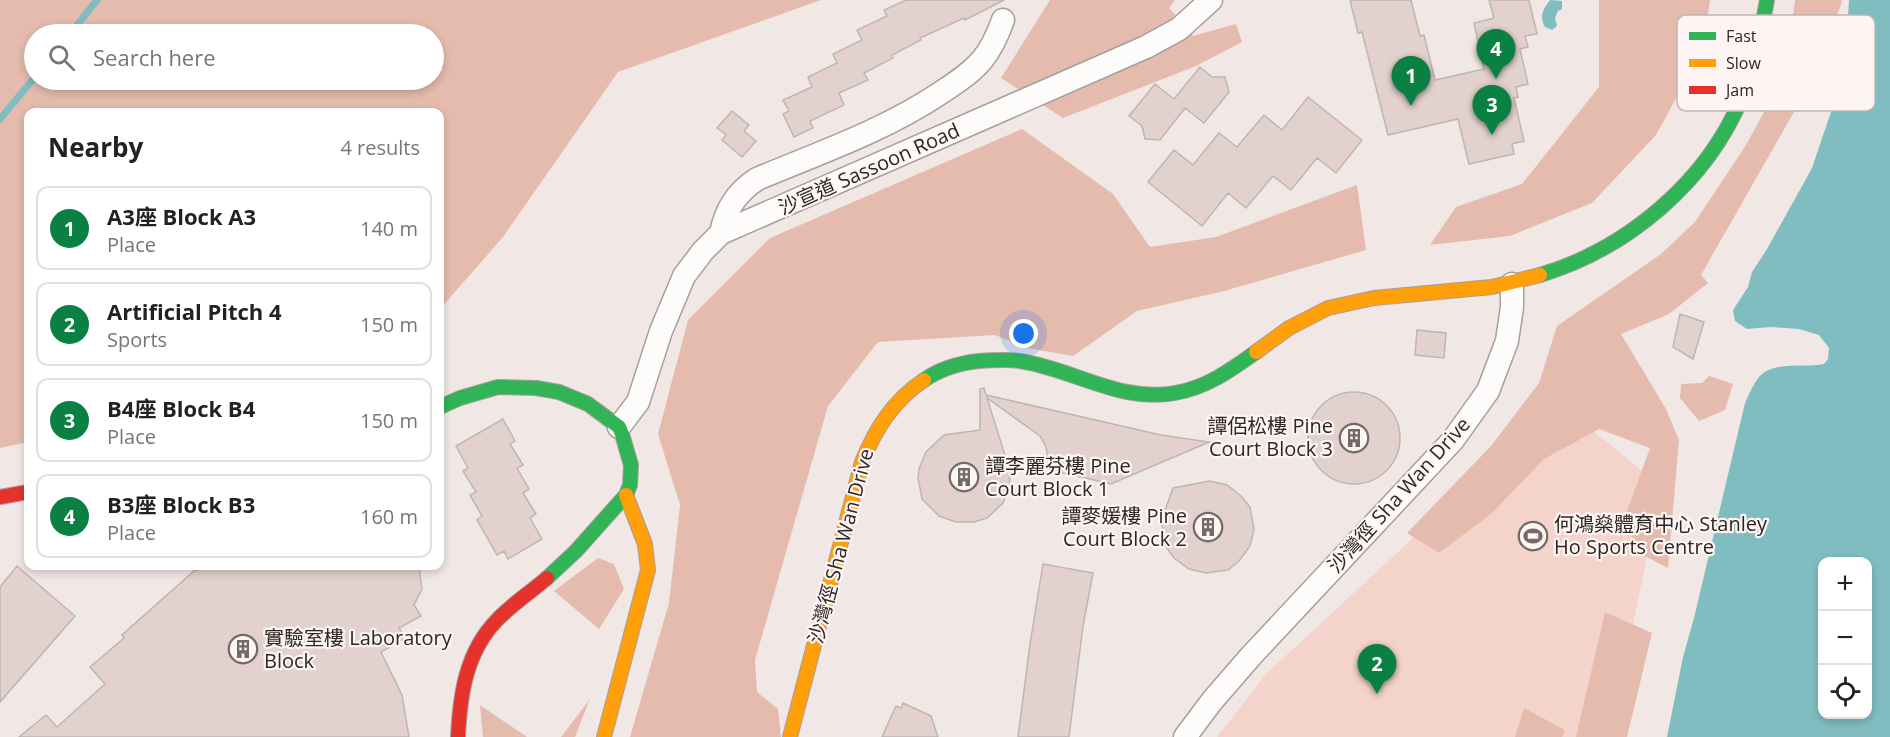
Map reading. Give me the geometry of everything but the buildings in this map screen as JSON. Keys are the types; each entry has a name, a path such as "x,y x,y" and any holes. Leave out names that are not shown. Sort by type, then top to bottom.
{"street":[{"name":"沙宣道 Sassoon Road","path":"619,427 638,402 661,332 684,276 703,251 721,233 1146,47 1179,29 1211,0"},
{"path":"1765,15 1767,0"},
{"path":"721,233 729,207 746,187 757,179 876,129 962,79 992,47 1003,20"},
{"path":"1512,284 1544,276 1584,260 1625,235 1659,210 1690,179 1717,143 1736,111"},
{"name":"沙灣徑 Sha Wan Drive","path":"790,737 862,462 871,438 894,405 909,390 926,379 963,363 1006,360 1023,361 1042,366 1118,392 1174,393 1199,387 1222,376 1238,367 1296,323 1329,308 1375,299 1466,291 1512,284 1512,307 1507,341 1496,371 1488,391 1454,440 1251,656 1212,701 1185,737"},
{"path":"444,405 498,387 536,388 559,392 588,404 619,427 631,465 629,489 626,495 571,556 500,618 481,639 462,688 458,737"},
{"path":"0,496 24,493"},
{"path":"604,737 648,570 645,544 626,495"}],"shaded area":[{"path":"0,0 821,0 618,72 503,237 444,304 444,108 24,108 24,443 0,448"},
{"path":"1050,0 1175,0 1169,8 1193,36 1236,24 1242,42 1196,66 1063,118 1001,78"},
{"path":"1599,0 1710,0 1708,15 1677,15 1677,97 1656,135 1592,203 1510,236 1430,245 1456,207 1522,184 1599,87"},
{"path":"1795,0 1841,0 1842,2 1837,15 1793,15"},
{"path":"1764,111 1795,111 1701,275 1708,283 1669,314 1621,334 1666,409 1679,440 1668,568 1639,553 1624,519 1650,448 1599,429 1544,459 1491,514 1439,553 1407,533 1491,446 1539,383 1557,326 1661,254 1695,222 1746,145"},
{"path":"1022,129 1113,194 1150,247 1216,237 1357,185 1366,250 1224,291 1137,311 1073,356 1027,348 995,335 878,342 828,406 755,660 757,692 778,709 781,737 630,737 669,603 680,505 658,434 688,320 770,238"},
{"path":"1709,376 1733,384 1725,410 1699,421 1680,398 1681,384 1702,383"},
{"name":"何鴻燊體育中心 Stanley Ho Sports Centre","path":"1559,403 1662,487 1609,737 1217,737 1266,674"},
{"path":"598,558 614,564 624,589 599,629 554,591"},
{"path":"1605,612 1652,633 1627,737 1576,737"},
{"path":"590,699 575,737 561,737"},
{"path":"480,705 527,737 483,737"},
{"path":"1524,708 1565,730 1562,737 1515,737"}],"water":[{"path":"1550,0 1562,1 1562,9 1558,11 1555,18 1557,26 1552,30 1545,27 1542,20 1544,10"},
{"path":"1849,0 1890,0 1890,737 1667,737 1683,657 1745,403 1757,380 1769,370 1784,366 1824,364 1828,359 1829,348 1819,335 1799,329 1771,327 1747,329 1735,321 1733,310 1748,287 1752,272 1812,168 1831,111 1875,111 1875,15 1848,15"}],"waterway":[{"path":"78,24 97,0"},
{"path":"0,119 24,90"}],"traffic: fast":[{"path":"1764,15 1767,0"},
{"path":"1540,275 1603,248 1633,230 1660,208 1686,184 1708,157 1735,111"},
{"path":"924,380 943,370 965,363 1010,360 1040,365 1116,389 1155,395 1186,391 1208,383 1256,352"},
{"path":"444,405 498,387 536,388 559,392 588,404 619,427 631,465 630,485 626,495 576,551 547,578"}],"traffic: slow":[{"path":"1256,352 1289,328 1328,308 1374,298 1492,287 1540,275"},
{"path":"790,737 862,462 873,438 894,406 924,380"},
{"path":"604,737 648,570 645,544 626,495"}],"traffic: jam":[{"path":"0,497 24,493"},
{"path":"458,737 463,690 478,646 503,614 547,578"}],"place":[{"name":"B3座 Block B3","path":"1496,79"},
{"name":"A3座 Block A3","path":"1411,106"},
{"name":"B4座 Block B4","path":"1492,135"},
{"name":"譚侶松樓 Pine Court Block 3","path":"1354,438"},
{"name":"譚李麗芬樓 Pine Court Block 1","path":"964,477"},
{"name":"譚麥媛樓 Pine Court Block 2","path":"1208,527"},
{"name":"何鴻燊體育中心 Stanley Ho Sports Centre","path":"1533,536"},
{"name":"實驗室樓 Laboratory Block","path":"243,649"},
{"name":"Artificial Pitch 4","path":"1377,694"}]}
